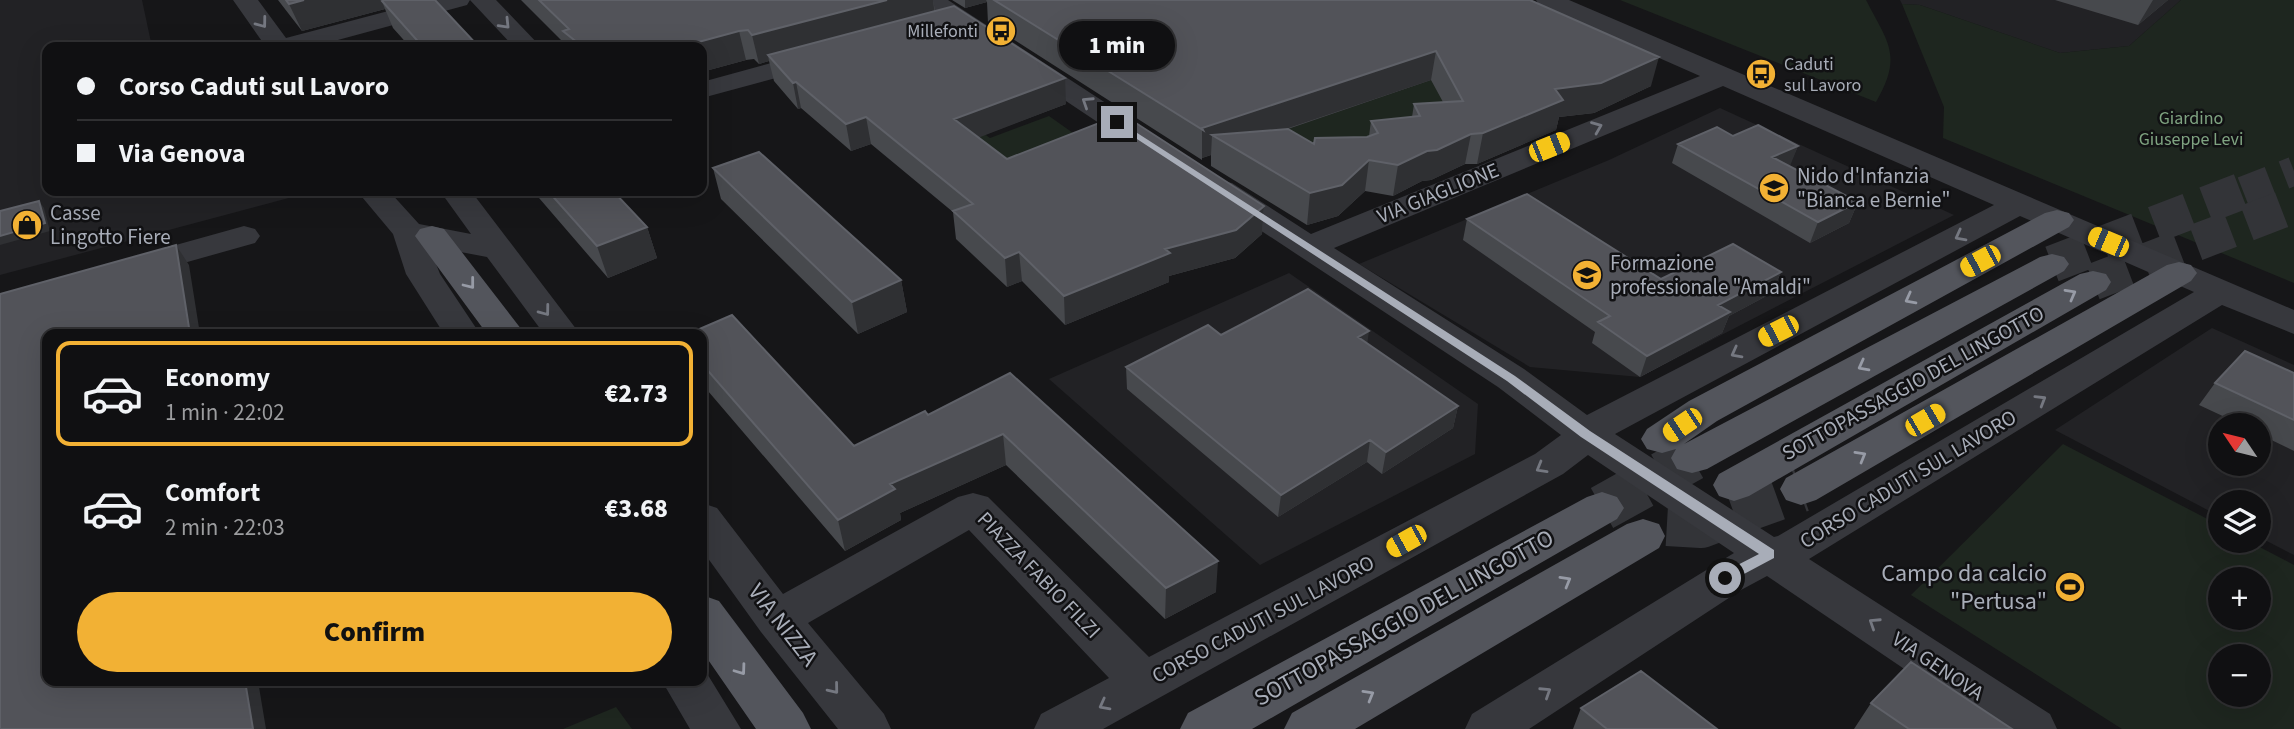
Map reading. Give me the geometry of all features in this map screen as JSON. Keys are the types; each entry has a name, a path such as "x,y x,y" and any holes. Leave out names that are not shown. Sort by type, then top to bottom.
{"main road":[{"name":"SOTTOPASSAGGIO DEL LINGOTTO","path":"2052,264 1677,448 1703,411 2057,220"},
{"path":"420,234 502,329"},
{"path":"1801,489 2179,273"},
{"name":"SOTTOPASSAGGIO DEL LINGOTTO","path":"1734,485 2093,282"},
{"name":"SOTTOPASSAGGIO DEL LINGOTTO","path":"1206,729 1602,508"},
{"name":"SOTTOPASSAGGIO DEL LINGOTTO","path":"1310,729 1643,536"},
{"path":"707,621 785,729"}],"street":[{"path":"244,0 277,42"},
{"path":"324,42 358,38 458,0"},
{"path":"482,0 523,42"},
{"name":"VIA GENOVA","path":"932,0 1511,378 1586,434 2033,729"},
{"path":"1548,0 2294,323"},
{"path":"929,29 994,11"},
{"path":"707,89 843,52"},
{"name":"VIA GIAGLIONE","path":"1308,247 1723,76"},
{"path":"378,196 420,234 498,249"},
{"path":"459,196 558,329"},
{"name":"CORSO CADUTI SUL LAVORO","path":"1058,729 1549,464 1607,420 2020,204"},
{"path":"420,234 423,274 459,329"},
{"path":"102,277 244,236"},
{"name":"CORSO CADUTI SUL LAVORO","path":"1489,729 1718,582 1770,554 1788,550 1808,540 2168,324 2219,290"},
{"name":"PIAZZA FABIO FILZI","path":"777,620 973,508 1144,683"},
{"name":"VIA NIZZA","path":"707,526 777,620 867,729"},
{"path":"689,686 717,729"}],"shaded area":[{"path":"0,0 142,0 151,42 42,42 42,196 296,196 0,275"},
{"path":"1900,0 2181,0 2129,46 2060,53 1920,5 1902,4"},
{"name":"Formazione professionale \"Amaldi\"","path":"1720,108 1954,215 1640,377 1530,367 1359,264 1609,160"},
{"path":"1289,273 1478,404 1475,454 1260,565 1049,379"},
{"path":"2212,328 2294,365 2294,555 2271,543 2271,490 2208,490 2208,510 2055,430"}],"green space":[{"path":"1620,0 1866,0 1886,39 1891,60 1889,72 1876,102"},
{"name":"Giardino Giuseppe Levi","path":"2181,0 2294,0 2294,283 1943,138 1944,107 1902,4 1920,5 2060,53 2129,46"},
{"path":"1489,60 1549,86 1354,168 1273,134"},
{"path":"1049,116 1090,145 1020,189 958,139 980,131 990,138"},
{"name":"Campo da calcio \"Pertusa\"","path":"2063,444 2208,519 2208,553 2271,553 2294,565 2294,729 2122,729 1911,595"},
{"path":"616,707 632,729 563,729"}],"building":[{"path":"286,0 304,0 289,4"},
{"path":"435,0 474,42 419,42 382,1"},
{"path":"539,0 887,0 752,35 748,30 739,31 698,42 577,42 563,31 569,29"},
{"path":"994,0 1530,0 1659,57 1601,83 1555,89 1563,100 1483,133 1471,134 1437,150 1427,151 1398,165 1369,160 1342,185 1310,193 1212,135 1288,129 1314,144 1315,138 1367,137 1378,133 1371,121 1420,116 1414,104 1463,101 1436,51 1202,128 1203,130"},
{"path":"954,6 1065,78 954,119 1007,159 1122,114 1264,206 1236,230 1165,249 1170,253 1064,296 1019,252 1005,258 953,211 973,204 866,117 846,124 796,82 793,83 768,55"},
{"path":"1758,125 1798,146 1772,157 1858,202 1818,222 1678,144 1717,127 1733,136"},
{"path":"759,152 901,280 852,302 713,168"},
{"path":"1527,194 1661,279 1733,244 1781,272 1718,305 1730,312 1647,356 1598,322 1610,316 1467,219"},
{"path":"552,196 618,196 647,227 597,246"},
{"path":"39,201 45,223 0,236 0,211"},
{"path":"176,245 189,329 42,329 42,686 246,686 253,729 0,729 0,294"},
{"path":"1308,289 1369,331 1358,337 1458,406 1386,452 1370,440 1281,495 1126,367 1208,325 1221,335"},
{"path":"732,315 854,446 925,411 928,415 1010,373 1218,561 1166,588 1003,434 890,484 895,489 838,520 707,370 707,329 700,329"},
{"path":"2245,351 2294,373 2294,420 2215,383"},
{"path":"1911,662 2012,729 1909,729 1871,703"},
{"path":"1641,671 1717,729 1607,729 1581,708"}],"tunnel":[{"path":"2243,191 2294,171"},
{"path":"2052,264 2247,189"},
{"path":"2093,282 2294,205"},
{"path":"1602,508 1692,458"},
{"path":"1667,523 1701,525 1801,489"}],"place":[{"name":"Millefonti","path":"1001,31"},
{"name":"Caduti sul Lavoro","path":"1761,74"},
{"name":"Nido d'Infanzia \"Bianca e Bernie\"","path":"1774,188"},
{"name":"Casse Lingotto Fiere","path":"27,225"},
{"name":"Formazione professionale \"Amaldi\"","path":"1587,275"},
{"name":"Campo da calcio \"Pertusa\"","path":"2070,587"}],"route":[{"path":"1117,122 1511,378 1586,434 1770,554 1725,578"}]}
